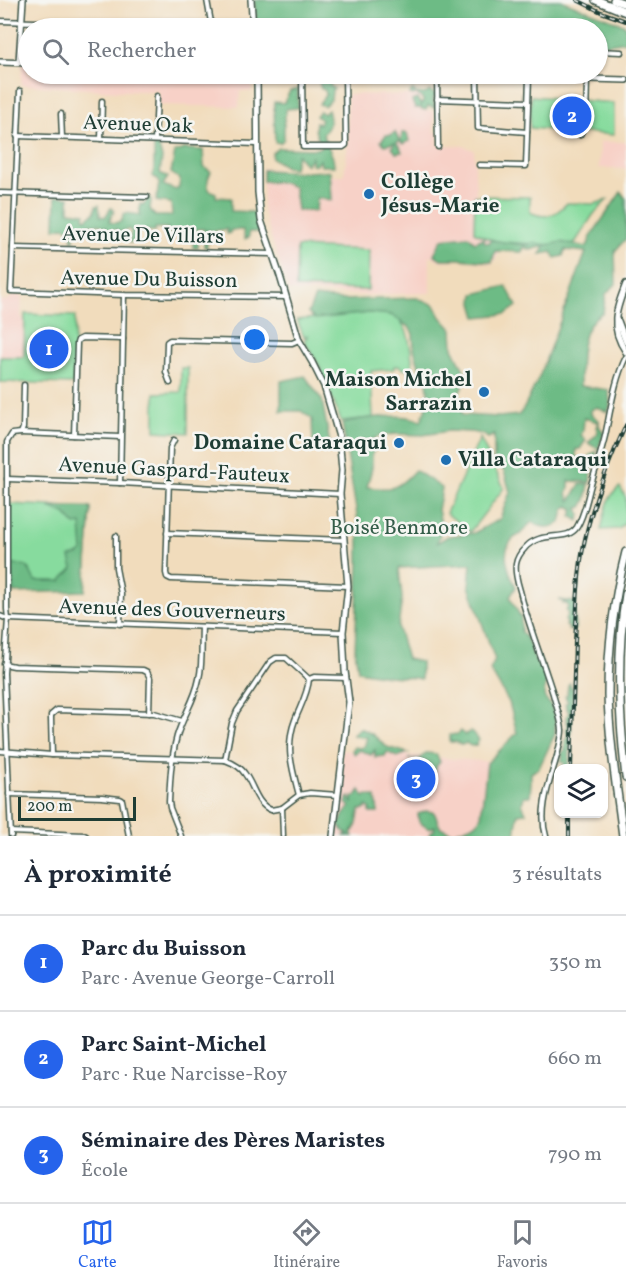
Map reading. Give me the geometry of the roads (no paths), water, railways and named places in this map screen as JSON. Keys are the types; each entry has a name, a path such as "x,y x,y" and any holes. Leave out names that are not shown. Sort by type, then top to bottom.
{"main road":[{"path":"596,0 626,12"},
{"path":"614,0 626,4"},
{"path":"623,836 610,727 608,687 613,616 626,552"},
{"path":"626,594 620,646 619,692 626,777"}],"street":[{"path":"22,0 22,18"},
{"path":"207,0 210,18"},
{"path":"250,0 252,18"},
{"path":"0,21 18,22"},
{"path":"608,51 621,52"},
{"path":"0,62 18,62"},
{"path":"608,80 626,80"},
{"path":"256,84 261,220 299,340 324,386 339,436 342,470 340,494 348,586 343,632 349,713 333,836"},
{"path":"302,84 303,147 343,147 346,145 345,84"},
{"path":"437,84 438,147"},
{"path":"477,84 478,128 527,132"},
{"path":"479,165 526,166 529,84"},
{"path":"580,135 586,123 587,84"},
{"path":"13,248 20,91"},
{"path":"155,140 157,96"},
{"path":"437,99 528,102"},
{"path":"101,139 102,101"},
{"path":"61,114 62,137"},
{"name":"Avenue Oak","path":"17,136 257,144"},
{"path":"0,193 147,198"},
{"name":"Avenue De Villars","path":"13,248 272,254"},
{"name":"Avenue Du Buisson","path":"13,248 11,291 286,297"},
{"path":"626,284 615,321 618,337 626,352"},
{"path":"120,483 124,295"},
{"path":"616,314 626,342"},
{"path":"74,435 78,340 82,338 123,339"},
{"path":"171,383 166,372 167,342 170,340 292,343 299,340"},
{"path":"546,836 544,822 546,796 562,730 548,678 530,629 516,574 516,562 522,551 537,539 567,535 578,526 603,444 618,372 626,357"},
{"path":"21,433 24,417 24,385"},
{"path":"86,836 11,834 4,664 8,619 7,442 12,434 21,433 120,436"},
{"path":"174,440 170,448 168,485 166,573 168,577 171,579 348,586"},
{"name":"Avenue Gaspard-Fauteux","path":"7,479 340,494"},
{"path":"167,533 344,540"},
{"path":"116,536 116,568 121,594 120,624"},
{"name":"Avenue des Gouverneurs","path":"0,616 8,619 343,632"},
{"path":"181,836 169,802 172,759 177,735 195,695 200,677 202,627"},
{"path":"225,760 232,723 237,711 270,662 276,658 286,658 309,679"},
{"path":"4,664 143,670 150,678 149,713"},
{"path":"309,679 314,677 346,678"},
{"path":"299,795 291,765 290,739 309,679"},
{"path":"52,755 51,715 57,710 149,713 182,721"},
{"path":"0,751 52,755 225,760 244,772 262,804 271,810 282,808 299,795 310,793 338,795"},
{"path":"9,794 120,799 129,836"},
{"path":"282,808 283,836"}],"railway":[{"path":"577,0 626,21"},
{"path":"571,764 575,641 582,554 589,521 600,488 626,425"},
{"path":"569,818 569,836"}],"place":[{"name":"Parc Saint-Michel","path":"572,116"},
{"name":"Collège Jésus-Marie","path":"369,194"},
{"name":"Parc du Buisson","path":"49,349"},
{"name":"Maison Michel Sarrazin","path":"484,392"},
{"name":"Domaine Cataraqui","path":"399,443"},
{"name":"Villa Cataraqui","path":"446,460"},
{"name":"Séminaire des Pères Maristes","path":"416,779"}],"park label":[{"name":"Boisé Benmore","path":"399,528"}]}
